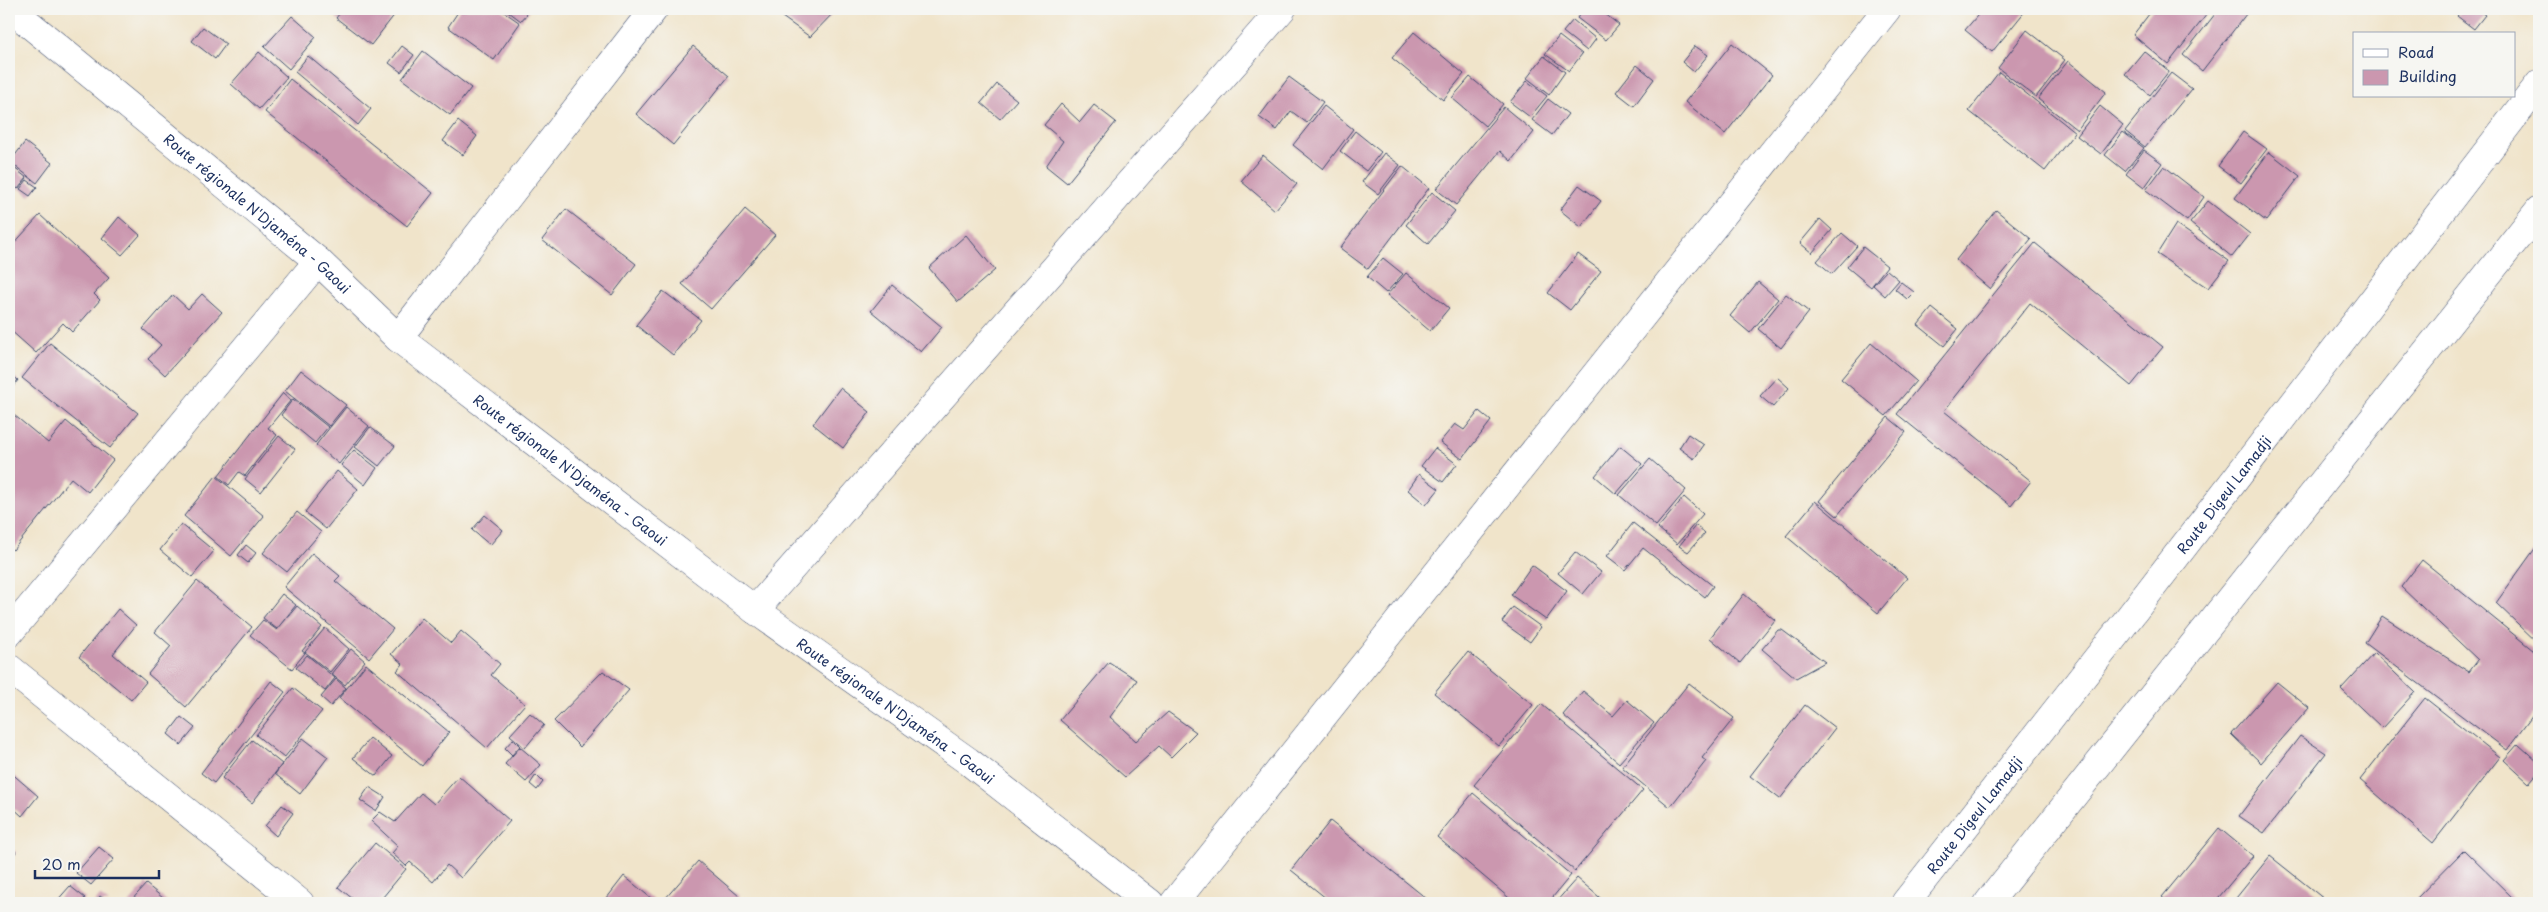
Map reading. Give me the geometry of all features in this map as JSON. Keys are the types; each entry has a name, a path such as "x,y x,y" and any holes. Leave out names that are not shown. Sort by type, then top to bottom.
{"street":[{"path":"398,338 654,9"},
{"path":"756,610 1282,9"},
{"path":"1174,903 1887,9"},
{"name":"Route régionale N'Djaména - Gaoui","path":"15,10 318,261 398,338 756,610 968,761 1150,903"},
{"name":"Route Digeul Lamadji","path":"1905,903 2121,628 2539,84"},
{"path":"1988,903 2539,210"},
{"path":"9,633 318,261"},
{"path":"9,668 300,903"}],"building":[{"path":"343,9 399,9 371,45 336,18"},
{"path":"460,9 500,9 520,23 494,60 448,27"},
{"path":"505,9 531,9 521,21"},
{"path":"771,9 837,9 810,37"},
{"path":"1584,9 1599,9 1619,25 1606,40 1577,18"},
{"path":"1983,9 2026,10 1992,52 1965,30"},
{"path":"2153,9 2211,9 2168,64 2133,35"},
{"path":"2219,9 2250,9 2202,71 2183,55"},
{"path":"2463,9 2477,9 2485,15 2474,29 2457,16"},
{"path":"292,16 316,37 289,69 264,47"},
{"path":"1573,20 1596,39 1587,51 1563,32"},
{"path":"203,27 226,44 215,59 192,41"},
{"path":"2027,30 2065,60 2036,97 1998,68"},
{"path":"1414,32 1464,74 1443,100 1392,58"},
{"path":"1559,36 1582,54 1569,71 1545,54"},
{"path":"1732,43 1772,75 1725,134 1685,102"},
{"path":"402,46 414,55 401,72 389,63"},
{"path":"693,46 729,76 673,145 636,114"},
{"path":"1695,46 1708,55 1694,72 1682,62"},
{"path":"423,51 471,88 450,115 402,79"},
{"path":"2144,51 2169,71 2150,95 2125,74"},
{"path":"259,52 287,77 259,109 231,84"},
{"path":"308,56 371,109 358,125 295,72"},
{"path":"1544,56 1565,72 1549,95 1527,78"},
{"path":"2068,61 2106,92 2077,130 2038,99"},
{"path":"1637,65 1654,79 1634,106 1616,92"},
{"path":"1999,72 2075,132 2045,171 1969,111"},
{"path":"2171,73 2192,89 2145,147 2125,131"},
{"path":"1289,77 1323,102 1307,123 1291,111 1277,130 1259,117"},
{"path":"1470,77 1503,104 1485,126 1452,98"},
{"path":"290,79 433,193 407,226 265,112"},
{"path":"1527,81 1547,96 1530,117 1510,102"},
{"path":"997,84 1017,100 1000,119 981,103"},
{"path":"1548,99 1568,114 1552,135 1532,120"},
{"path":"1061,104 1080,122 1094,105 1116,122 1067,183 1046,166 1063,141 1044,125"},
{"path":"1324,106 1353,129 1323,169 1293,145"},
{"path":"2100,106 2123,125 2101,154 2077,136"},
{"path":"1504,107 1534,132 1511,161 1500,151 1456,205 1436,189"},
{"path":"458,121 477,136 463,155 443,141"},
{"path":"1355,131 1381,152 1366,171 1340,151"},
{"path":"2123,132 2144,148 2125,171 2105,155"},
{"path":"2243,132 2267,149 2241,183 2218,166"},
{"path":"25,142 52,163 37,183 10,162"},
{"path":"2144,150 2162,163 2144,188 2126,174"},
{"path":"2269,152 2300,176 2266,221 2235,198"},
{"path":"1384,153 1400,165 1378,194 1362,182"},
{"path":"1263,155 1297,184 1275,210 1241,181"},
{"path":"9,164 27,178 18,189 9,181"},
{"path":"1402,166 1429,188 1368,269 1340,248"},
{"path":"2164,166 2204,197 2187,221 2146,190"},
{"path":"27,180 37,187 30,196 20,189"},
{"path":"1579,185 1601,201 1581,227 1560,210"},
{"path":"1432,192 1455,211 1428,244 1406,225"},
{"path":"2208,201 2250,234 2232,257 2190,223"},
{"path":"566,209 636,264 612,295 542,240"},
{"path":"745,209 775,235 711,309 682,284"},
{"path":"1996,210 2031,239 1990,289 1956,260"},
{"path":"40,215 109,278 94,294 100,300 72,332 63,323 36,353 9,329 9,249"},
{"path":"119,217 140,235 122,255 102,238"},
{"path":"1820,219 1832,230 1812,253 1800,243"},
{"path":"2176,224 2229,261 2208,288 2157,254"},
{"path":"1842,233 1857,246 1832,274 1817,261"},
{"path":"966,235 995,270 958,302 929,268"},
{"path":"2035,243 2163,347 2131,386 2030,303 1944,411 2031,481 2011,506 1897,414"},
{"path":"1863,247 1887,266 1871,287 1847,267"},
{"path":"1578,254 1601,271 1570,310 1548,293"},
{"path":"1383,258 1403,274 1386,293 1367,277"},
{"path":"1887,270 1899,280 1885,296 1873,285"},
{"path":"1406,273 1449,308 1430,331 1387,295"},
{"path":"1758,282 1778,299 1750,333 1730,316"},
{"path":"1901,282 1914,292 1907,299 1895,289"},
{"path":"892,285 942,327 921,352 871,311"},
{"path":"663,291 701,320 673,355 636,325"},
{"path":"202,294 222,312 165,375 148,359 161,345 143,329 173,295 188,309"},
{"path":"1786,294 1809,312 1781,348 1758,329"},
{"path":"1932,308 1958,329 1944,346 1918,325"},
{"path":"50,343 138,413 110,448 22,378"},
{"path":"1871,343 1916,381 1886,416 1841,379"},
{"path":"301,370 346,405 329,426 285,391"},
{"path":"9,373 18,380 9,392"},
{"path":"1777,377 1789,388 1773,407 1760,396"},
{"path":"840,388 870,412 843,448 813,424"},
{"path":"283,393 291,400 268,428 277,435 245,476 239,472 229,485 218,476"},
{"path":"293,399 328,427 315,443 281,415"},
{"path":"346,407 369,426 339,464 316,445"},
{"path":"1479,411 1491,421 1462,459 1440,442 1455,424 1464,430"},
{"path":"14,415 48,443 66,421 113,460 88,492 71,478 13,550 9,547 9,422"},
{"path":"1888,417 1906,432 1837,516 1819,501"},
{"path":"370,427 395,446 379,466 355,447"},
{"path":"1688,434 1704,445 1694,459 1679,448"},
{"path":"279,436 295,449 261,492 245,479"},
{"path":"1620,446 1642,464 1616,494 1595,476"},
{"path":"1435,448 1457,464 1443,482 1421,466"},
{"path":"354,450 377,468 365,485 341,465"},
{"path":"1650,459 1686,490 1656,526 1619,495"},
{"path":"337,471 358,489 326,529 305,512"},
{"path":"1419,474 1439,489 1426,505 1408,490"},
{"path":"216,476 264,516 231,556 184,516"},
{"path":"1684,497 1703,514 1677,544 1658,528"},
{"path":"1815,501 1907,578 1878,613 1786,536"},
{"path":"297,512 321,532 287,572 263,553"},
{"path":"485,515 503,530 490,545 472,530"},
{"path":"1633,523 1713,586 1705,597 1643,548 1625,570 1607,556"},
{"path":"181,524 214,551 192,577 160,550"},
{"path":"1696,525 1705,533 1688,552 1679,546"},
{"path":"2539,543 2539,644 2496,603"},
{"path":"246,545 256,553 248,563 238,555"},
{"path":"1575,552 1601,572 1583,594 1558,573"},
{"path":"312,553 340,576 335,581 393,629 369,658 284,587"},
{"path":"2422,560 2539,655 2539,707 2507,750 2365,643 2382,616 2469,672 2478,660 2401,587"},
{"path":"1532,565 1567,591 1546,620 1511,595"},
{"path":"197,581 252,627 186,707 148,674 171,646 155,632"},
{"path":"282,594 296,605 277,629 263,618"},
{"path":"1744,594 1775,620 1740,663 1710,638"},
{"path":"297,606 322,627 302,651 305,653 292,669 250,635 263,620 277,630"},
{"path":"1513,607 1541,627 1530,642 1502,622"},
{"path":"118,609 136,625 113,654 146,682 131,700 79,657"},
{"path":"422,618 451,643 461,631 500,664 491,675 525,704 487,748 397,671 403,664 391,654"},
{"path":"325,628 349,649 330,672 305,652"},
{"path":"1778,630 1782,630 1825,662 1796,678 1762,649"},
{"path":"351,649 365,661 345,685 331,674"},
{"path":"1468,652 1533,705 1499,746 1434,693"},
{"path":"2374,653 2415,692 2382,728 2341,689"},
{"path":"307,655 335,678 325,691 296,668"},
{"path":"1109,662 1137,680 1110,717 1136,741 1168,712 1196,732 1171,757 1159,746 1125,777 1060,720"},
{"path":"366,664 449,732 422,766 339,698"},
{"path":"603,671 629,690 580,747 554,721"},
{"path":"336,679 346,688 331,706 321,697"},
{"path":"271,681 285,692 214,783 201,773"},
{"path":"2277,682 2309,708 2261,763 2231,734"},
{"path":"1689,683 1734,718 1702,758 1706,761 1670,807 1622,767"},
{"path":"293,688 322,711 284,758 256,735"},
{"path":"1583,691 1613,716 1627,700 1654,723 1619,763 1563,715"},
{"path":"2425,698 2500,757 2433,843 2360,780"},
{"path":"1541,704 1643,790 1575,871 1474,785"},
{"path":"1805,705 1835,728 1780,799 1750,776"},
{"path":"530,713 544,725 525,748 510,735"},
{"path":"181,717 195,728 181,745 168,734"},
{"path":"2300,736 2326,753 2264,833 2239,816"},
{"path":"303,738 328,757 300,794 275,774"},
{"path":"370,738 392,756 376,776 353,758"},
{"path":"513,739 520,746 512,755 505,748"},
{"path":"252,740 282,764 252,803 222,778"},
{"path":"2518,744 2539,763 2539,771 2529,783 2504,760"},
{"path":"520,747 541,765 526,782 505,764"},
{"path":"9,771 38,796 22,816 9,804"},
{"path":"536,775 543,782 537,790 530,784"},
{"path":"459,776 510,821 461,878 447,865 433,882 410,862 406,866 392,853 398,846 371,821 380,812 395,822 421,793 434,804"},
{"path":"369,787 385,797 376,811 360,800"},
{"path":"1473,793 1571,875 1548,903 1515,903 1437,837"},
{"path":"282,805 293,813 276,836 265,826"},
{"path":"1330,821 1432,903 1332,903 1291,870"},
{"path":"2219,828 2253,856 2214,903 2169,903 2162,897"},
{"path":"375,843 406,869 378,903 358,903 338,887"},
{"path":"9,846 16,852 9,861"},
{"path":"99,847 114,859 91,885 76,873"},
{"path":"2464,850 2516,901 2514,903 2416,903 2414,901"},
{"path":"2270,856 2329,903 2232,903"},
{"path":"698,861 739,896 733,903 668,903 664,900"},
{"path":"624,876 657,903 603,903"},
{"path":"1577,878 1606,903 1555,903"},
{"path":"146,884 169,903 129,903"},
{"path":"70,886 85,898 81,903 55,903"},
{"path":"100,896 109,903 94,903"}]}
